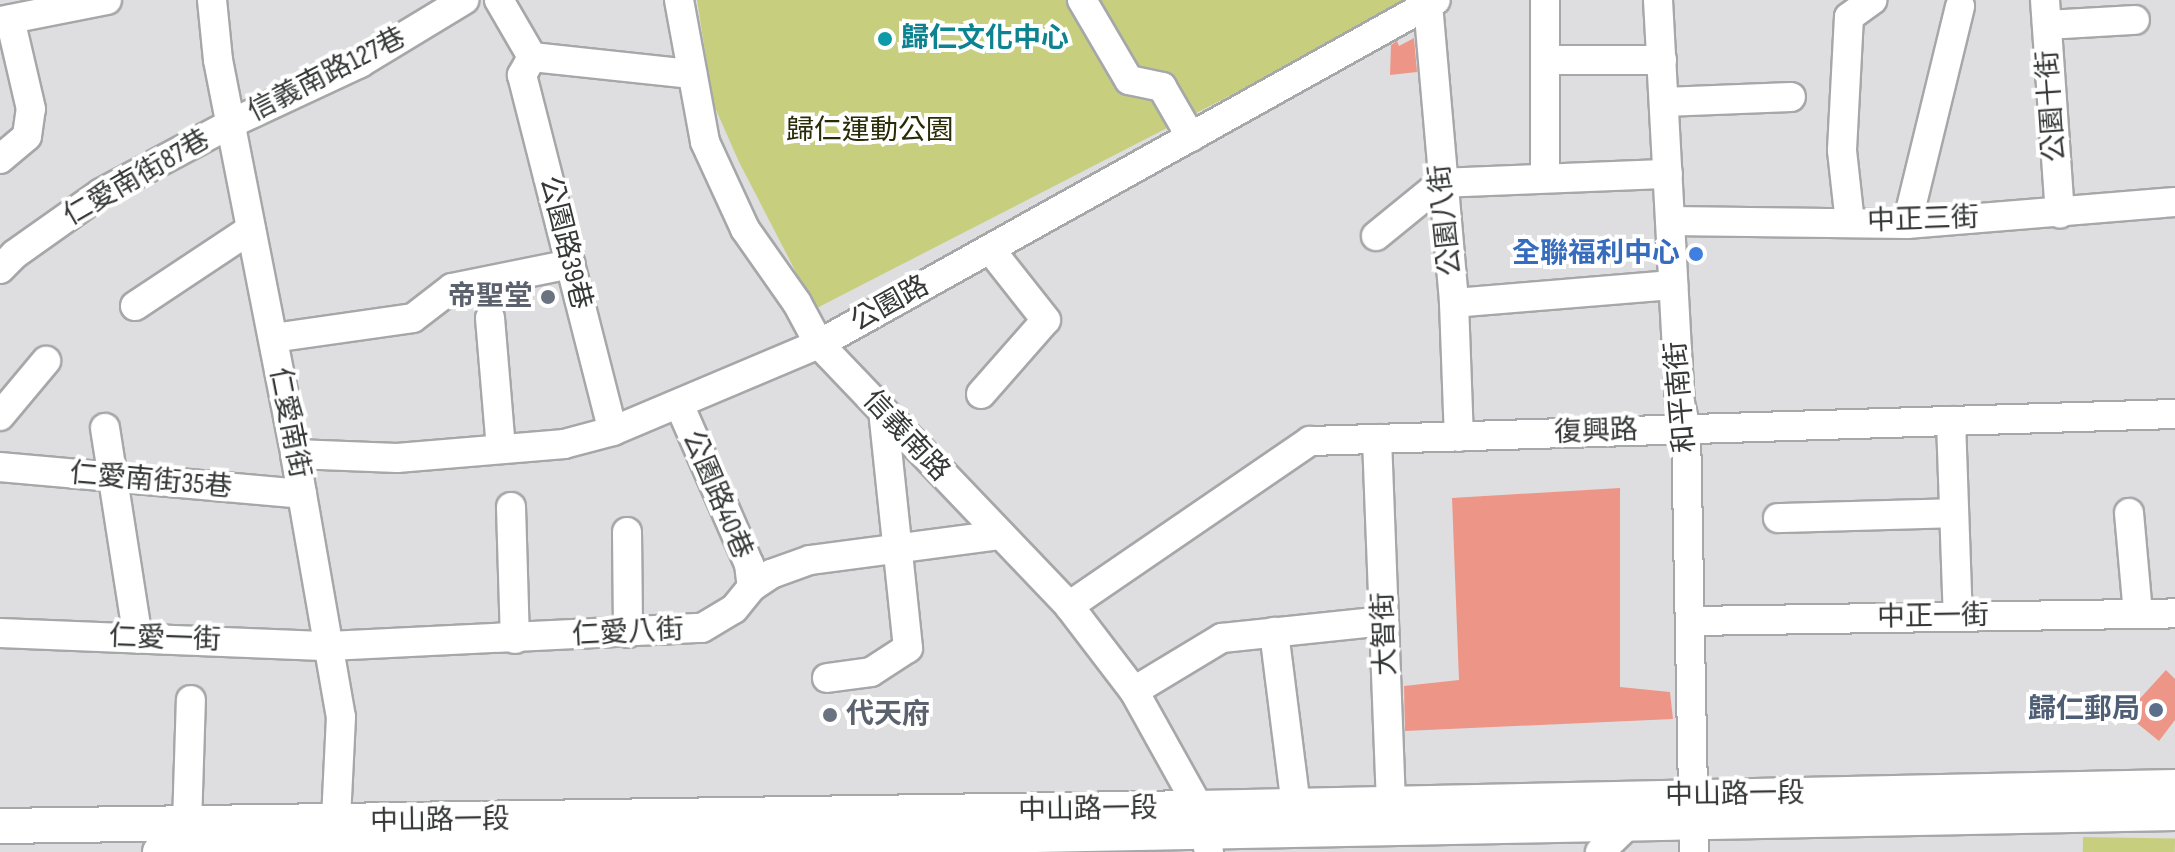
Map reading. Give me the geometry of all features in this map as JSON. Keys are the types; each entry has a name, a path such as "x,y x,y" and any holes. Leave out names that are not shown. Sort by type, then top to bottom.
{"main road":[{"name":"中山路一段","path":"0,826 187,824 335,841 510,850 984,845 1656,796 1693,823 2175,787"},
{"name":"中山路一段","path":"160,852 335,841 1205,831 1296,805 1392,816 1630,824 2175,813"}],"street":[{"path":"0,159 27,136 31,109 5,20 107,0"},
{"name":"仁愛南街","path":"212,0 218,60 295,454 341,717 335,841"},
{"name":"信義南路127巷","path":"230,124 360,63 464,0"},
{"path":"499,0 532,57 692,74"},
{"name":"信義南路","path":"679,0 705,142 745,229 797,303 819,344 1069,606 1134,691 1205,831"},
{"path":"1082,0 1129,80 1162,87 1191,137"},
{"path":"1545,0 1545,178"},
{"name":"和平南街","path":"1658,0 1680,403 1686,429 1693,823"},
{"path":"1850,223 1842,150 1849,17 1872,0"},
{"name":"公園路","path":"295,454 397,458 564,444 613,431 819,344 1432,2"},
{"name":"公園八街","path":"1432,2 1441,183 1454,303 1459,437"},
{"path":"1907,224 1960,6"},
{"path":"2046,13 2135,20"},
{"name":"公園十街","path":"2046,13 2060,213"},
{"name":"公園路39巷","path":"532,57 522,75 613,431"},
{"path":"1545,60 1662,60"},
{"path":"1664,102 1791,97"},
{"name":"仁愛南街87巷","path":"0,269 101,193 230,124"},
{"path":"1376,236 1441,183 1668,174"},
{"name":"中正三街","path":"1670,221 1907,224 2175,202"},
{"path":"135,306 251,229"},
{"path":"981,394 1046,320 990,249"},
{"path":"273,338 413,318 452,288 571,265"},
{"path":"1454,303 1673,285"},
{"path":"490,318 501,449"},
{"path":"0,416 46,361"},
{"name":"公園路40巷","path":"679,404 749,564 752,587"},
{"path":"827,678 871,672 908,648 883,412"},
{"name":"復興路","path":"1069,606 1310,441 2175,414"},
{"path":"1951,421 1958,617"},
{"path":"105,428 110,478 138,638"},
{"name":"大智街","path":"1377,439 1392,816"},
{"name":"仁愛南街35巷","path":"0,467 302,494"},
{"path":"511,507 515,639"},
{"path":"1778,518 1954,513"},
{"path":"2129,513 2138,613"},
{"path":"627,532 628,633"},
{"name":"仁愛八街","path":"329,646 702,628 734,609 752,587 771,574 810,560 1000,535"},
{"name":"中正一街","path":"1691,621 2175,613"},
{"path":"1134,691 1222,638 1384,621"},
{"path":"1274,632 1296,805"},
{"name":"仁愛一街","path":"0,633 329,646"},
{"path":"187,824 191,700"},
{"path":"1600,852 1656,796"}],"green space":[{"name":"歸仁運動公園","path":"697,0 1416,0 815,309 739,162 713,103"},
{"path":"2083,837 2175,839 2175,852 2083,852"}],"building":[{"path":"1414,38 1417,72 1390,75 1391,45 1397,41 1399,46"},
{"path":"1620,488 1620,687 1670,692 1673,719 1405,731 1404,686 1459,680 1452,498"},
{"name":"歸仁郵局","path":"2166,670 2175,679 2175,720 2159,741 2133,720 2141,714 2134,705"}],"place":[{"name":"歸仁文化中心","path":"885,39"},
{"name":"全聯福利中心","path":"1696,254"},
{"name":"帝聖堂","path":"548,297"},
{"name":"歸仁郵局","path":"2156,710"},
{"name":"代天府","path":"830,715"}]}
